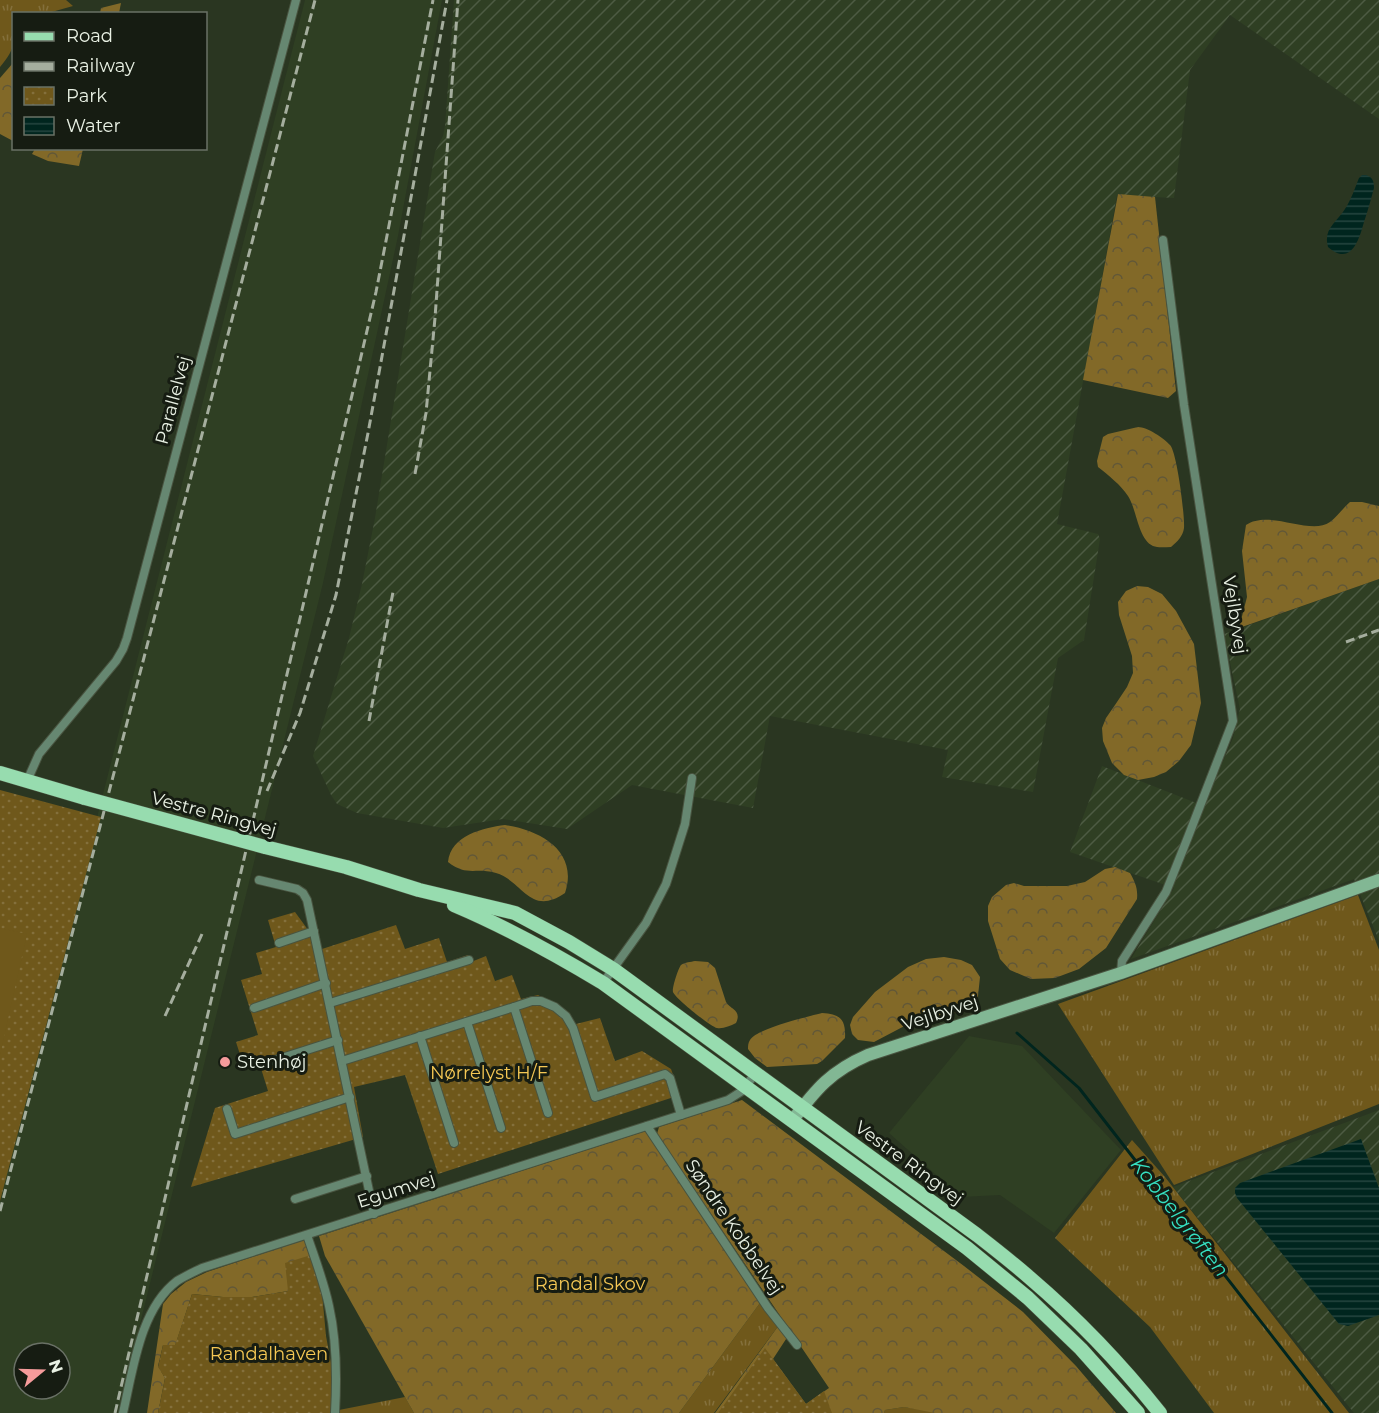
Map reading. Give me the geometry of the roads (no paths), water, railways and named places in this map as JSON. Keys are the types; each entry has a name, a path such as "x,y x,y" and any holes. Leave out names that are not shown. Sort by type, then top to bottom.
{"main road":[{"name":"Vestre Ringvej","path":"0,773 265,847 346,867 419,890 515,913 569,942 613,969 977,1235 1029,1277 1101,1344 1137,1383 1160,1413"},
{"name":"Vestre Ringvej","path":"419,890 501,926 562,958 603,983 746,1087 967,1248 1028,1298 1082,1349 1138,1413"}],"street":[{"name":"Parallelvej","path":"27,781 39,754 116,661 123,649 296,0"},
{"name":"Vejlbyvej","path":"1121,973 1122,961 1166,892 1233,721 1184,405 1163,240"},
{"path":"603,983 646,922 666,884 685,824 692,778"},
{"path":"259,880 297,889 307,900 374,1214"},
{"name":"Vejlbyvej","path":"792,1121 828,1078 868,1055 1121,973 1379,880"},
{"path":"279,942 314,931"},
{"path":"330,1003 470,960"},
{"path":"254,1008 326,983"},
{"path":"342,1061 514,1006 541,1001 555,1007 566,1016 573,1028 595,1097 665,1074 670,1078 681,1115"},
{"path":"514,1006 548,1113"},
{"path":"467,1022 501,1128"},
{"path":"420,1036 454,1143"},
{"path":"266,1063 338,1040"},
{"name":"Egumvej","path":"123,1413 135,1359 153,1309 176,1282 191,1273 728,1100 738,1095 755,1074"},
{"path":"227,1109 235,1134 350,1097"},
{"name":"Søndre Kobbelvej","path":"647,1126 768,1308 797,1344"},
{"path":"295,1199 367,1176"},
{"path":"307,1236 324,1287 334,1337 335,1413"}],"water":[{"path":"1362,175 1372,178 1374,188 1362,229 1353,249 1343,254 1336,252 1328,247 1327,235 1347,205"},
{"path":"1361,1139 1379,1188 1379,1315 1348,1326 1339,1324 1237,1198 1235,1188 1240,1183"}],"waterway":[{"name":"Kobbelgrøften","path":"1017,1033 1079,1088 1332,1413"}],"railway":[{"path":"0,1211 315,0"},
{"path":"115,1413 376,292 433,0"},
{"path":"267,791 300,713 336,595 447,0"},
{"path":"415,474 426,413 435,318 458,0"},
{"path":"369,721 393,592"},
{"path":"1346,642 1379,630"},
{"path":"165,1016 202,934"}],"place":[{"name":"Stenhøj","path":"225,1062"}],"park label":[{"name":"Nørrelyst H/F","path":"489,1073"},
{"name":"Randal Skov","path":"590,1284"},
{"name":"Randalhaven","path":"269,1354"}]}
